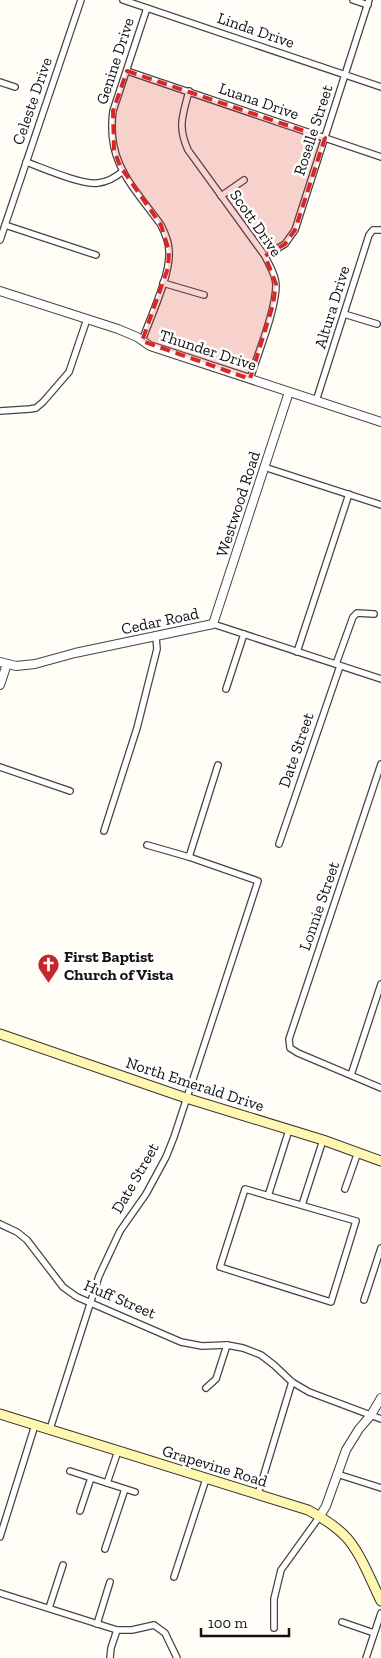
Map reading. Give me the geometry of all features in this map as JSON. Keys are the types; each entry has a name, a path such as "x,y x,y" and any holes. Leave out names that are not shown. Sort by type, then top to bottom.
{"main road":[{"name":"North Emerald Drive","path":"0,1034 186,1098 323,1140 381,1161"},
{"name":"Grapevine Road","path":"0,1414 308,1510 320,1516 345,1535 353,1546 381,1601"}],"street":[{"name":"Celeste Drive","path":"0,240 81,0"},
{"name":"Linda Drive","path":"123,0 381,87"},
{"path":"353,0 369,2"},
{"name":"Roselle Street","path":"265,256 285,244 295,230 369,2"},
{"name":"Genine Drive","path":"142,341 168,268 170,251 166,234 161,225 123,172 114,150 111,126 113,112 147,8"},
{"name":"Luana Drive","path":"127,71 381,157"},
{"path":"0,82 15,87"},
{"name":"Scott Drive","path":"189,91 181,123 182,136 188,150 265,256 274,274 276,284 273,305 250,379"},
{"path":"26,162 79,181 97,183 123,172"},
{"path":"221,196 244,180"},
{"path":"5,226 96,255"},
{"name":"Altura Drive","path":"316,401 368,235 373,230 381,230"},
{"path":"163,283 204,295"},
{"name":"Thunder Drive","path":"0,291 118,329 150,346 381,422"},
{"path":"344,314 377,324"},
{"path":"0,412 36,408 43,402 69,372 87,319"},
{"name":"Westwood Road","path":"213,624 289,392"},
{"path":"264,467 381,505"},
{"path":"297,652 349,494"},
{"name":"Date Street","path":"279,844 353,616 357,613 374,614"},
{"name":"Cedar Road","path":"4,663 16,666 35,664 75,652 213,624 381,679"},
{"path":"226,689 244,634"},
{"path":"104,831 137,728 158,649 156,637"},
{"path":"0,685 4,663"},
{"name":"Lonnie Street","path":"351,1075 298,1053 290,1048 289,1039 381,764"},
{"path":"147,845 189,858 218,765"},
{"path":"0,767 70,791"},
{"name":"Date Street","path":"50,1429 99,1276 120,1231 146,1194 166,1156 258,881 189,858"},
{"path":"381,984 351,1075 381,1088"},
{"path":"268,1196 289,1130"},
{"path":"302,1205 323,1140"},
{"path":"345,1188 358,1152"},
{"path":"245,1189 302,1205 356,1221 330,1302 220,1267 245,1189"},
{"name":"Huff Street","path":"0,1224 17,1232 27,1240 63,1287 77,1297 181,1342 202,1346 227,1345 243,1348 261,1355 292,1382 309,1392 381,1419"},
{"path":"364,1300 381,1248"},
{"path":"206,1388 216,1379 227,1345"},
{"path":"258,1494 292,1382"},
{"path":"274,1628 274,1599 281,1570 326,1506 350,1441 371,1415 381,1398"},
{"path":"0,1537 35,1425"},
{"path":"107,1483 118,1451"},
{"path":"70,1471 135,1492"},
{"path":"337,1474 381,1488"},
{"path":"80,1511 91,1478"},
{"path":"174,1577 206,1479"},
{"path":"105,1550 125,1489"},
{"path":"49,1608 63,1565"},
{"path":"97,1624 110,1582"},
{"path":"0,1593 117,1630 132,1630 154,1625 160,1628 170,1642 177,1658"},
{"path":"366,1658 381,1613"},
{"path":"342,1622 374,1633"},
{"path":"110,1658 117,1630"}],"highlighted area":[{"path":"127,71 325,138 295,230 285,244 265,256 276,284 273,305 250,379 142,341 168,268 169,251 161,225 120,166 114,150 113,111"}],"place":[{"name":"First Baptist Church of Vista","path":"48,984"}]}
